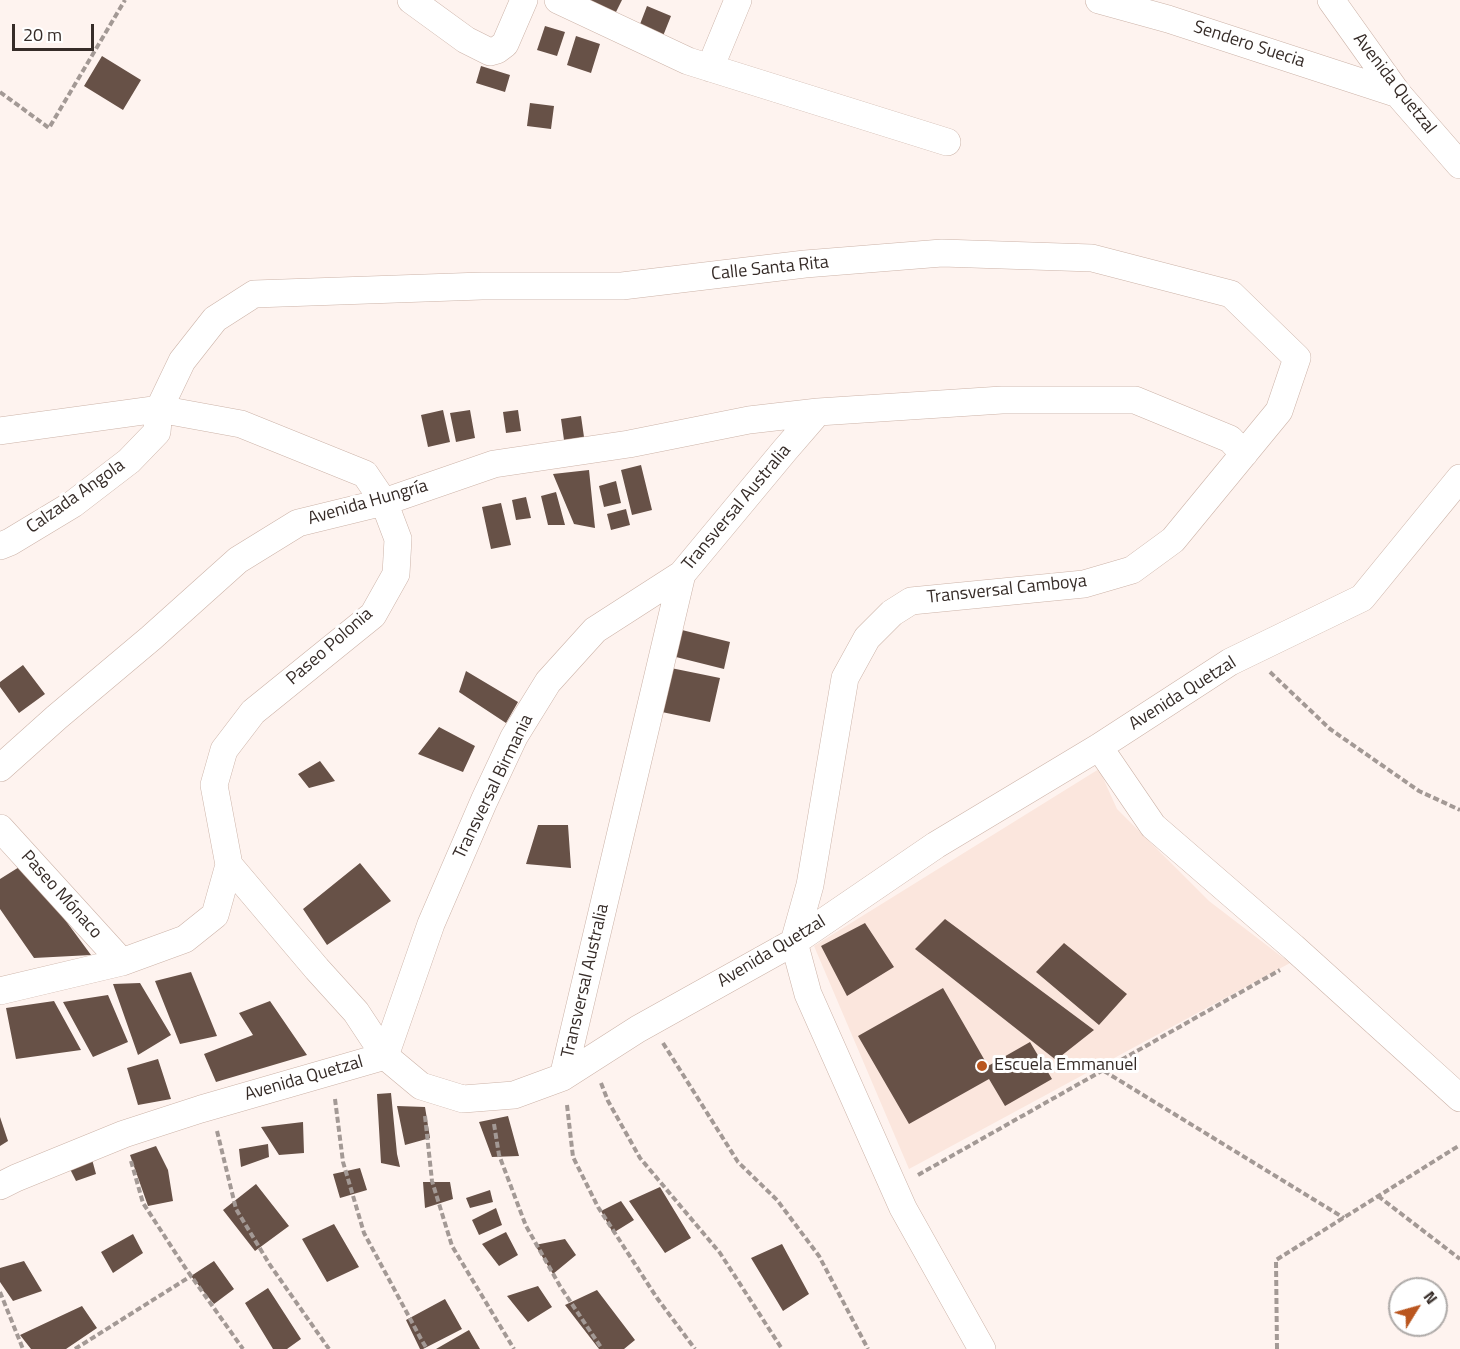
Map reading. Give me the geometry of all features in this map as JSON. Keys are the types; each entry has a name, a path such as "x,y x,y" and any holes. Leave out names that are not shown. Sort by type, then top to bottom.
{"street":[{"path":"411,0 466,40 490,52 498,50 505,44 524,0"},
{"path":"558,0 688,61 947,142"},
{"path":"710,68 738,0"},
{"name":"Sendero Suecia","path":"1099,0 1168,19 1398,94"},
{"name":"Avenida Quetzal","path":"1331,0 1398,94 1460,165"},
{"name":"Calle Santa Rita","path":"159,409 182,361 215,319 254,294 482,286 622,286 805,264 942,253 1092,258 1231,294 1297,358 1279,411 1244,454"},
{"path":"818,412 1002,400 1135,400 1230,439 1244,454"},
{"name":"Paseo Polonia","path":"0,430 159,409 241,424 364,474 384,502 398,539 396,574 373,615 254,712 224,750 214,785 229,865 356,1012 385,1056"},
{"name":"Calzada Angola","path":"0,546 73,504 129,461 157,432 159,409"},
{"name":"Avenida Hungría","path":"0,768 238,560 298,523 384,502 494,464 628,444 748,420 818,412"},
{"name":"Transversal Australia","path":"563,1077 682,574 818,412"},
{"name":"Transversal Camboya","path":"794,942 810,885 845,678 867,638 892,613 911,601 1084,584 1132,570 1173,540 1244,454"},
{"name":"Avenida Quetzal","path":"0,1186 124,1134 211,1106 385,1056 421,1086 463,1099 514,1095 563,1077 650,1022 794,942 936,845 1099,747 1230,662 1362,598 1460,478"},
{"name":"Transversal Birmania","path":"385,1056 431,924 514,737 549,682 595,630 682,574"},
{"path":"1099,747 1153,826 1304,957 1460,1098"},
{"name":"Paseo Mónaco","path":"0,828 122,962"},
{"path":"0,991 122,962 185,939 215,915 229,865"},
{"path":"794,942 808,994 894,1189 982,1349"}],"path":[{"path":"0,92 49,128 125,0"},
{"path":"1250,652 1292,695 1330,729 1419,791 1460,810"},
{"path":"894,1189 1304,957"},
{"path":"650,1022 738,1162 777,1200 819,1256 868,1349"},
{"path":"592,1059 608,1101 640,1158 720,1253 782,1349"},
{"path":"1103,1070 1344,1218"},
{"path":"332,1071 343,1162 364,1233 428,1349"},
{"path":"563,1077 573,1157 598,1207 657,1298 695,1349"},
{"path":"421,1086 432,1181 452,1246 514,1349"},
{"path":"490,1097 500,1155 526,1226 560,1286 602,1349"},
{"path":"211,1106 236,1209 270,1265 329,1349"},
{"path":"124,1134 143,1203 243,1349"},
{"path":"1277,1349 1276,1260 1460,1145"},
{"path":"1378,1196 1460,1259"},
{"path":"75,1349 191,1276"},
{"path":"0,1292 23,1349"}],"shaded area":[{"name":"Escuela Emmanuel","path":"1099,769 1117,809 1209,901 1290,963 909,1169 814,946"}],"building":[{"path":"590,0 622,0 613,18 588,5"},
{"path":"647,6 671,16 661,41 637,32"},
{"path":"545,26 565,32 557,56 537,50"},
{"path":"576,36 600,44 591,73 567,65"},
{"path":"102,56 141,80 123,110 84,86"},
{"path":"481,66 510,75 505,92 476,83"},
{"path":"530,103 554,106 551,129 527,126"},
{"path":"443,410 450,442 428,447 421,415"},
{"path":"470,410 475,438 456,442 450,413"},
{"path":"518,410 521,431 506,433 503,412"},
{"path":"581,416 585,444 565,447 561,419"},
{"path":"641,465 652,510 632,515 621,470"},
{"path":"589,470 595,528 574,524 553,474"},
{"path":"616,481 621,503 604,507 599,486"},
{"path":"556,492 565,525 548,525 541,496"},
{"path":"526,497 531,518 516,520 512,500"},
{"path":"501,503 511,545 491,549 482,507"},
{"path":"626,509 630,525 611,530 607,514"},
{"path":"674,628 730,642 724,669 668,655"},
{"path":"23,665 45,694 19,713 0,687 0,682"},
{"path":"666,667 720,678 710,722 657,711"},
{"path":"466,671 518,702 506,723 459,692"},
{"path":"439,727 475,746 463,772 418,754"},
{"path":"320,761 335,781 309,788 298,774"},
{"path":"538,825 568,825 571,868 526,864"},
{"path":"360,863 391,901 327,945 303,909"},
{"path":"24,864 91,955 34,958 0,909 0,879"},
{"path":"945,919 1094,1030 1056,1060 915,949"},
{"path":"865,923 894,967 847,996 821,946"},
{"path":"1064,943 1127,994 1099,1025 1036,972"},
{"path":"191,972 217,1036 180,1044 155,981"},
{"path":"140,983 171,1035 138,1055 113,984"},
{"path":"943,988 988,1066 1030,1042 1052,1079 1005,1106 989,1079 909,1124 858,1036"},
{"path":"108,995 128,1042 93,1057 63,1002"},
{"path":"54,1001 81,1050 16,1059 6,1008"},
{"path":"270,1001 307,1055 216,1082 204,1054 253,1035 239,1013"},
{"path":"158,1059 171,1099 138,1105 127,1068"},
{"path":"391,1093 400,1167 381,1163 377,1094"},
{"path":"397,1106 425,1107 430,1138 405,1145"},
{"path":"508,1116 519,1156 492,1157 479,1122"},
{"path":"0,1117 8,1141 0,1146"},
{"path":"303,1122 304,1153 279,1155 261,1127"},
{"path":"268,1144 269,1157 241,1167 239,1149"},
{"path":"156,1146 168,1170 173,1201 148,1206 130,1155"},
{"path":"90,1152 96,1174 76,1181 67,1163"},
{"path":"360,1168 367,1190 340,1198 333,1174"},
{"path":"423,1182 450,1182 453,1199 425,1208"},
{"path":"256,1184 289,1226 255,1251 223,1210"},
{"path":"660,1187 691,1238 665,1253 629,1201"},
{"path":"490,1190 493,1202 470,1208 466,1198"},
{"path":"621,1201 634,1220 613,1233 601,1211"},
{"path":"496,1208 502,1225 479,1235 472,1220"},
{"path":"334,1224 359,1267 327,1282 302,1239"},
{"path":"506,1232 518,1255 499,1266 482,1244"},
{"path":"133,1234 143,1253 113,1273 101,1252"},
{"path":"565,1239 576,1255 553,1274 535,1245"},
{"path":"782,1244 809,1294 783,1311 751,1258"},
{"path":"24,1261 42,1291 13,1301 0,1282 0,1268"},
{"path":"214,1261 234,1289 214,1304 191,1276"},
{"path":"538,1286 552,1307 528,1322 507,1296"},
{"path":"268,1288 301,1339 287,1349 273,1349 245,1303"},
{"path":"597,1290 635,1340 624,1349 599,1349 565,1305"},
{"path":"445,1299 462,1329 420,1349 406,1320"},
{"path":"82,1306 97,1328 66,1349 31,1349 20,1335"},
{"path":"469,1330 480,1349 436,1349"}],"place":[{"name":"Escuela Emmanuel","path":"982,1066"}]}
